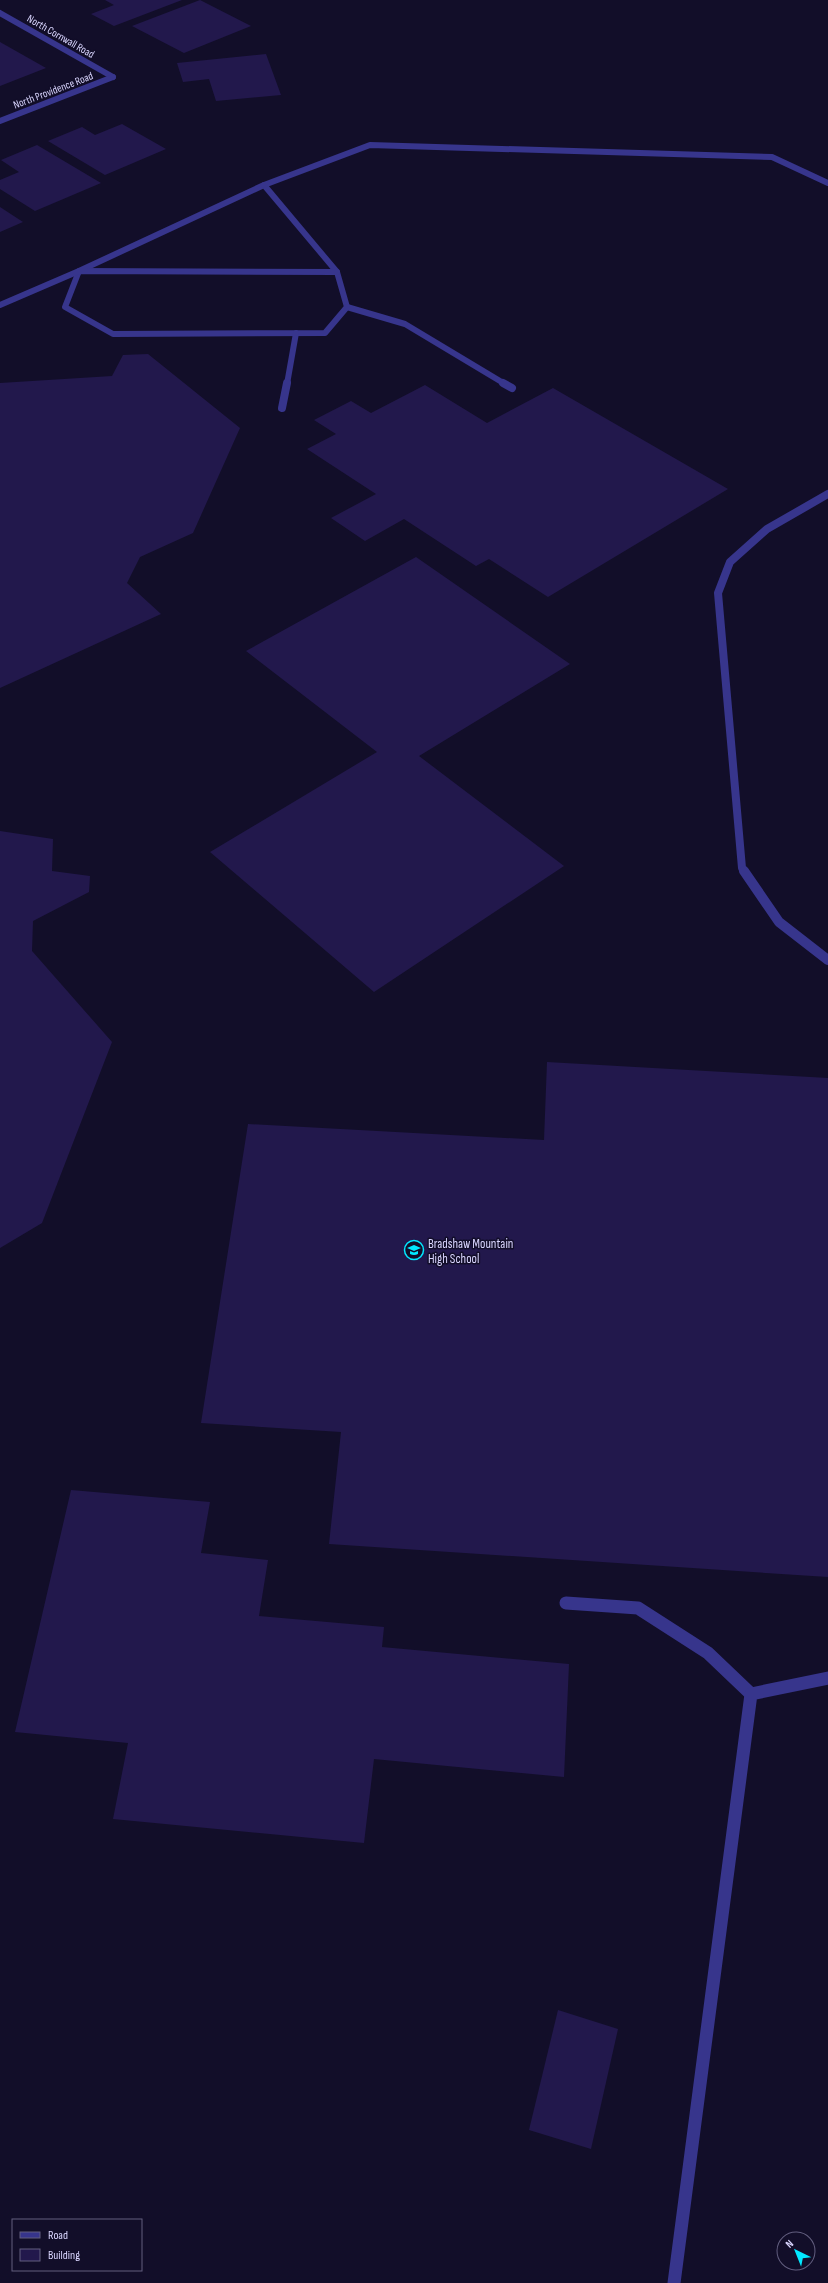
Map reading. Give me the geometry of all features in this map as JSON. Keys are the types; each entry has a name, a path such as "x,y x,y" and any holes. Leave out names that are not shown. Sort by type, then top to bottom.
{"street":[{"name":"North Cornwall Road","path":"0,12 112,77"},
{"name":"North Providence Road","path":"0,121 112,77"},
{"path":"0,305 79,272 264,185 370,145 772,157 828,183"},
{"path":"264,185 337,272 347,307"},
{"path":"79,272 337,272"},
{"path":"79,272 65,307 113,334 325,333 347,307"},
{"path":"347,307 405,324 512,388"},
{"path":"282,408 296,333"},
{"path":"828,494 767,529 730,562 718,593 742,868 778,922 828,960"},
{"path":"566,1603 638,1608 708,1653 751,1694"},
{"path":"751,1694 828,1678"},
{"path":"674,2283 751,1694"}],"building":[{"path":"105,0 182,0 114,26 91,14 114,5"},
{"path":"200,0 251,26 184,53 132,26"},
{"path":"0,42 46,68 0,86"},
{"path":"266,54 281,95 216,101 209,79 183,82 177,63"},
{"path":"122,124 166,149 105,175 48,141 82,127 95,135"},
{"path":"37,145 101,183 35,211 0,189 0,180 19,172 1,160"},
{"path":"0,207 23,222 0,232"},
{"path":"148,354 240,428 193,533 140,557 127,583 161,614 0,688 0,383 112,376 123,355"},
{"path":"425,385 487,423 553,388 728,489 548,597 489,559 476,566 404,519 365,541 331,518 376,494 307,449 336,434 314,420 351,401 371,413"},
{"path":"416,557 570,664 419,756 564,866 374,992 210,852 377,752 246,651"},
{"path":"0,831 53,839 52,871 90,876 89,892 33,921 32,951 112,1042 42,1223 0,1248"},
{"path":"547,1062 828,1078 828,1577 329,1544 341,1432 201,1423 248,1124 544,1140"},
{"path":"71,1490 210,1502 201,1553 268,1560 259,1616 384,1627 382,1647 569,1664 564,1777 374,1759 364,1843 113,1819 128,1743 15,1732"},
{"path":"558,2010 618,2029 591,2149 529,2130"}],"place":[{"name":"Bradshaw Mountain High School","path":"414,1250"}]}
